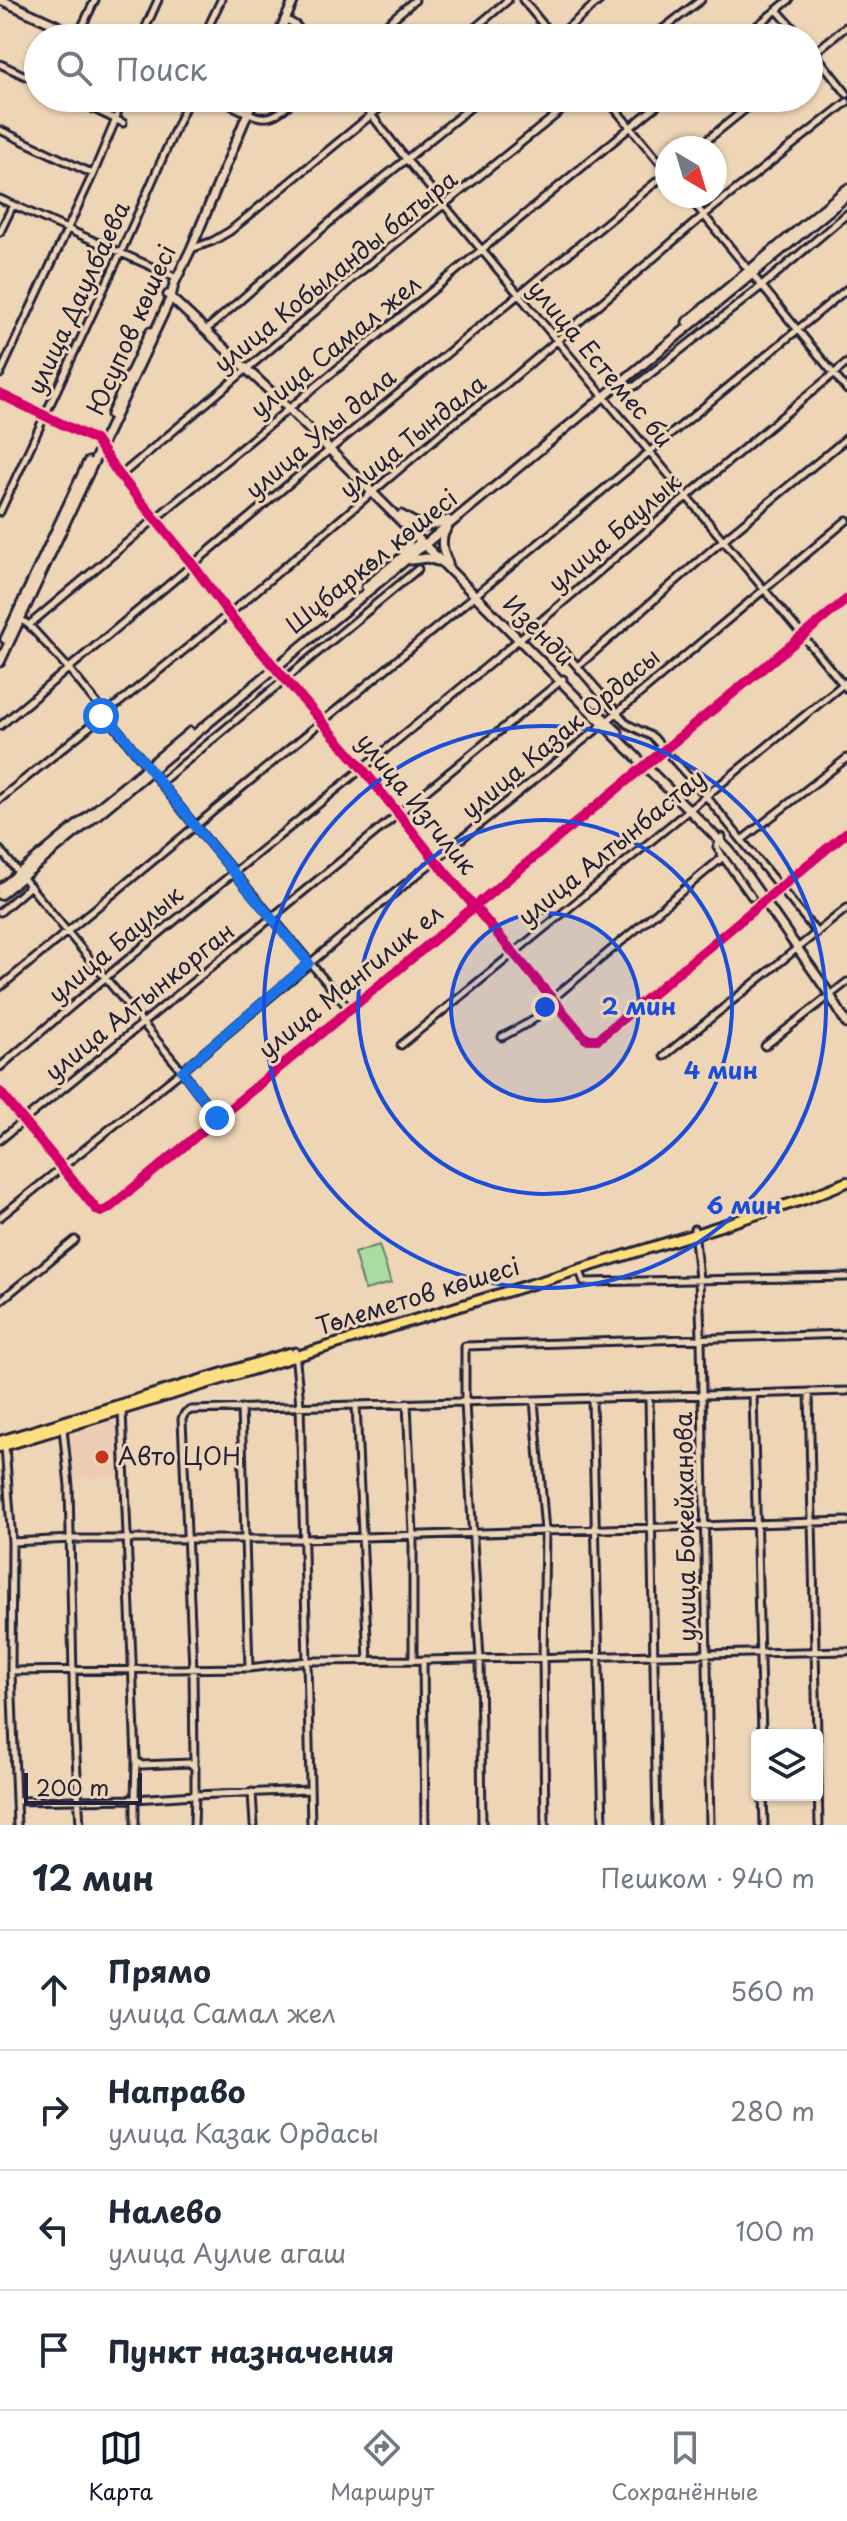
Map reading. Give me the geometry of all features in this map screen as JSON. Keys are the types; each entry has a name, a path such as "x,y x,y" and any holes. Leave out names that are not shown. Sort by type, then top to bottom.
{"main road":[{"name":"Төлеметов көшесі","path":"2,1445 805,1199 847,1179"},
{"name":"Төлеметов көшесі","path":"2,1445 135,1399 296,1354 695,1231"},
{"path":"122,1410 135,1399"}],"street":[{"path":"1,0 54,24"},
{"path":"22,10 26,0"},
{"path":"86,24 95,0"},
{"path":"147,24 158,0"},
{"path":"210,24 221,0"},
{"path":"283,24 292,4 301,0"},
{"path":"387,24 415,0"},
{"path":"480,24 508,0"},
{"path":"523,0 543,24"},
{"path":"572,24 600,0"},
{"path":"669,24 701,0"},
{"path":"760,24 789,0"},
{"path":"777,10 790,24"},
{"path":"285,19 294,24"},
{"path":"823,46 847,26"},
{"path":"0,64 24,75"},
{"path":"823,67 847,94"},
{"name":"улица Тындала","path":"0,799 229,614 704,215 847,102"},
{"path":"101,112 123,123"},
{"path":"0,374 68,230 118,112"},
{"name":"улица Даулбаева","path":"0,512 183,112"},
{"path":"248,112 258,118 271,118 279,112"},
{"name":"Юсупов көшесі","path":"0,651 165,310 248,112"},
{"name":"улица Естемес би","path":"370,112 846,685"},
{"path":"191,249 230,231 376,112"},
{"path":"208,329 465,112"},
{"name":"улица Кобыланды батыра","path":"120,476 355,276 559,112"},
{"path":"618,112 655,157"},
{"name":"улица Самал жел","path":"29,625 648,112"},
{"path":"712,136 742,112"},
{"path":"0,130 93,174"},
{"name":"улица Улы дала","path":"0,726 655,182"},
{"name":"Шұбаркөл көшесі","path":"604,394 621,383 847,189"},
{"name":"Шұбаркөл көшесі","path":"0,895 274,665 847,196"},
{"path":"0,199 121,252 172,289 98,447 91,437 0,394"},
{"path":"0,232 13,205"},
{"path":"698,208 847,390"},
{"name":"Шұбаркөл көшесі","path":"621,383 631,388 763,285 847,214"},
{"name":"Изенди","path":"172,289 208,329"},
{"name":"Изенди","path":"172,289 181,306 332,448 720,838 847,1016"},
{"path":"0,987 847,289"},
{"path":"165,310 181,306"},
{"name":"улица Баулык","path":"0,1067 103,977 521,638 686,495 847,363"},
{"path":"578,666 847,438"},
{"name":"улица Изгилик","path":"98,447 229,614 362,768 586,1039 598,1039 847,832"},
{"path":"400,518 427,527 449,522"},
{"path":"400,518 410,539 400,562"},
{"name":"улица Казак Ордасы","path":"0,1217 605,723 847,520"},
{"path":"447,564 442,541 449,522"},
{"path":"400,562 417,557 447,564"},
{"path":"160,783 418,569"},
{"name":"улица Мангилик ел","path":"62,1167 101,1212 132,1190 847,599"},
{"path":"18,617 69,669 195,826 349,1009"},
{"name":"Юсупов көшесі","path":"0,662 18,617"},
{"path":"557,643 632,728 653,737 743,839 817,933"},
{"name":"улица Алтынкорган","path":"0,1140 562,680"},
{"name":"улица Алтынбастау","path":"401,1045 705,795 846,685"},
{"path":"743,839 847,758"},
{"path":"720,838 717,847 752,897"},
{"path":"0,850 217,1118"},
{"path":"502,1037 530,1022 723,857"},
{"name":"Шұбаркөл көшесі","path":"0,889 21,875"},
{"path":"0,912 30,886"},
{"path":"664,1056 847,908"},
{"path":"765,1046 847,982"},
{"name":"Изенди","path":"832,994 847,1024"},
{"path":"0,1092 62,1167"},
{"name":"улица Бокейханова","path":"695,1231 701,1338 710,1825"},
{"path":"0,1301 75,1240"},
{"path":"579,1268 584,1282 847,1277"},
{"path":"482,1825 480,1659 463,1349 469,1344 847,1334"},
{"path":"296,1354 311,1825"},
{"path":"194,1825 193,1669 182,1419 185,1413 191,1410 300,1405 847,1391"},
{"path":"809,1392 817,1729"},
{"path":"753,1395 762,1729"},
{"path":"592,1398 603,1825"},
{"path":"649,1398 657,1825"},
{"path":"534,1400 545,1531 545,1825"},
{"path":"407,1403 413,1534 413,1660"},
{"path":"356,1405 368,1660"},
{"path":"241,1408 249,1668"},
{"path":"122,1410 136,1760 135,1825"},
{"path":"63,1428 69,1486 74,1723 80,1825"},
{"path":"2,1445 12,1542 11,1671 17,1825"},
{"path":"12,1542 304,1539 847,1521"},
{"path":"11,1671 249,1668 307,1661 847,1651"},
{"path":"423,1660 425,1825"},
{"path":"136,1760 141,1765 194,1765"},
{"path":"16,1801 135,1799 309,1790"},
{"path":"252,1792 254,1825"},
{"path":"763,1801 764,1825"},
{"path":"818,1801 819,1825"}],"shaded area":[{"path":"120,1418 122,1476 72,1479 71,1434"}],"green space":[{"path":"379,1245 391,1283 365,1290 354,1253"}],"cycle path":[{"path":"0,394 95,440 229,614 362,768 586,1039 598,1039 847,832"},
{"path":"0,1092 96,1209 101,1212 108,1209 847,599"}],"place":[{"name":"Авто ЦОН","path":"102,1457"}],"route":[{"path":"101,716 105,713 309,963 182,1071 217,1118"}]}
